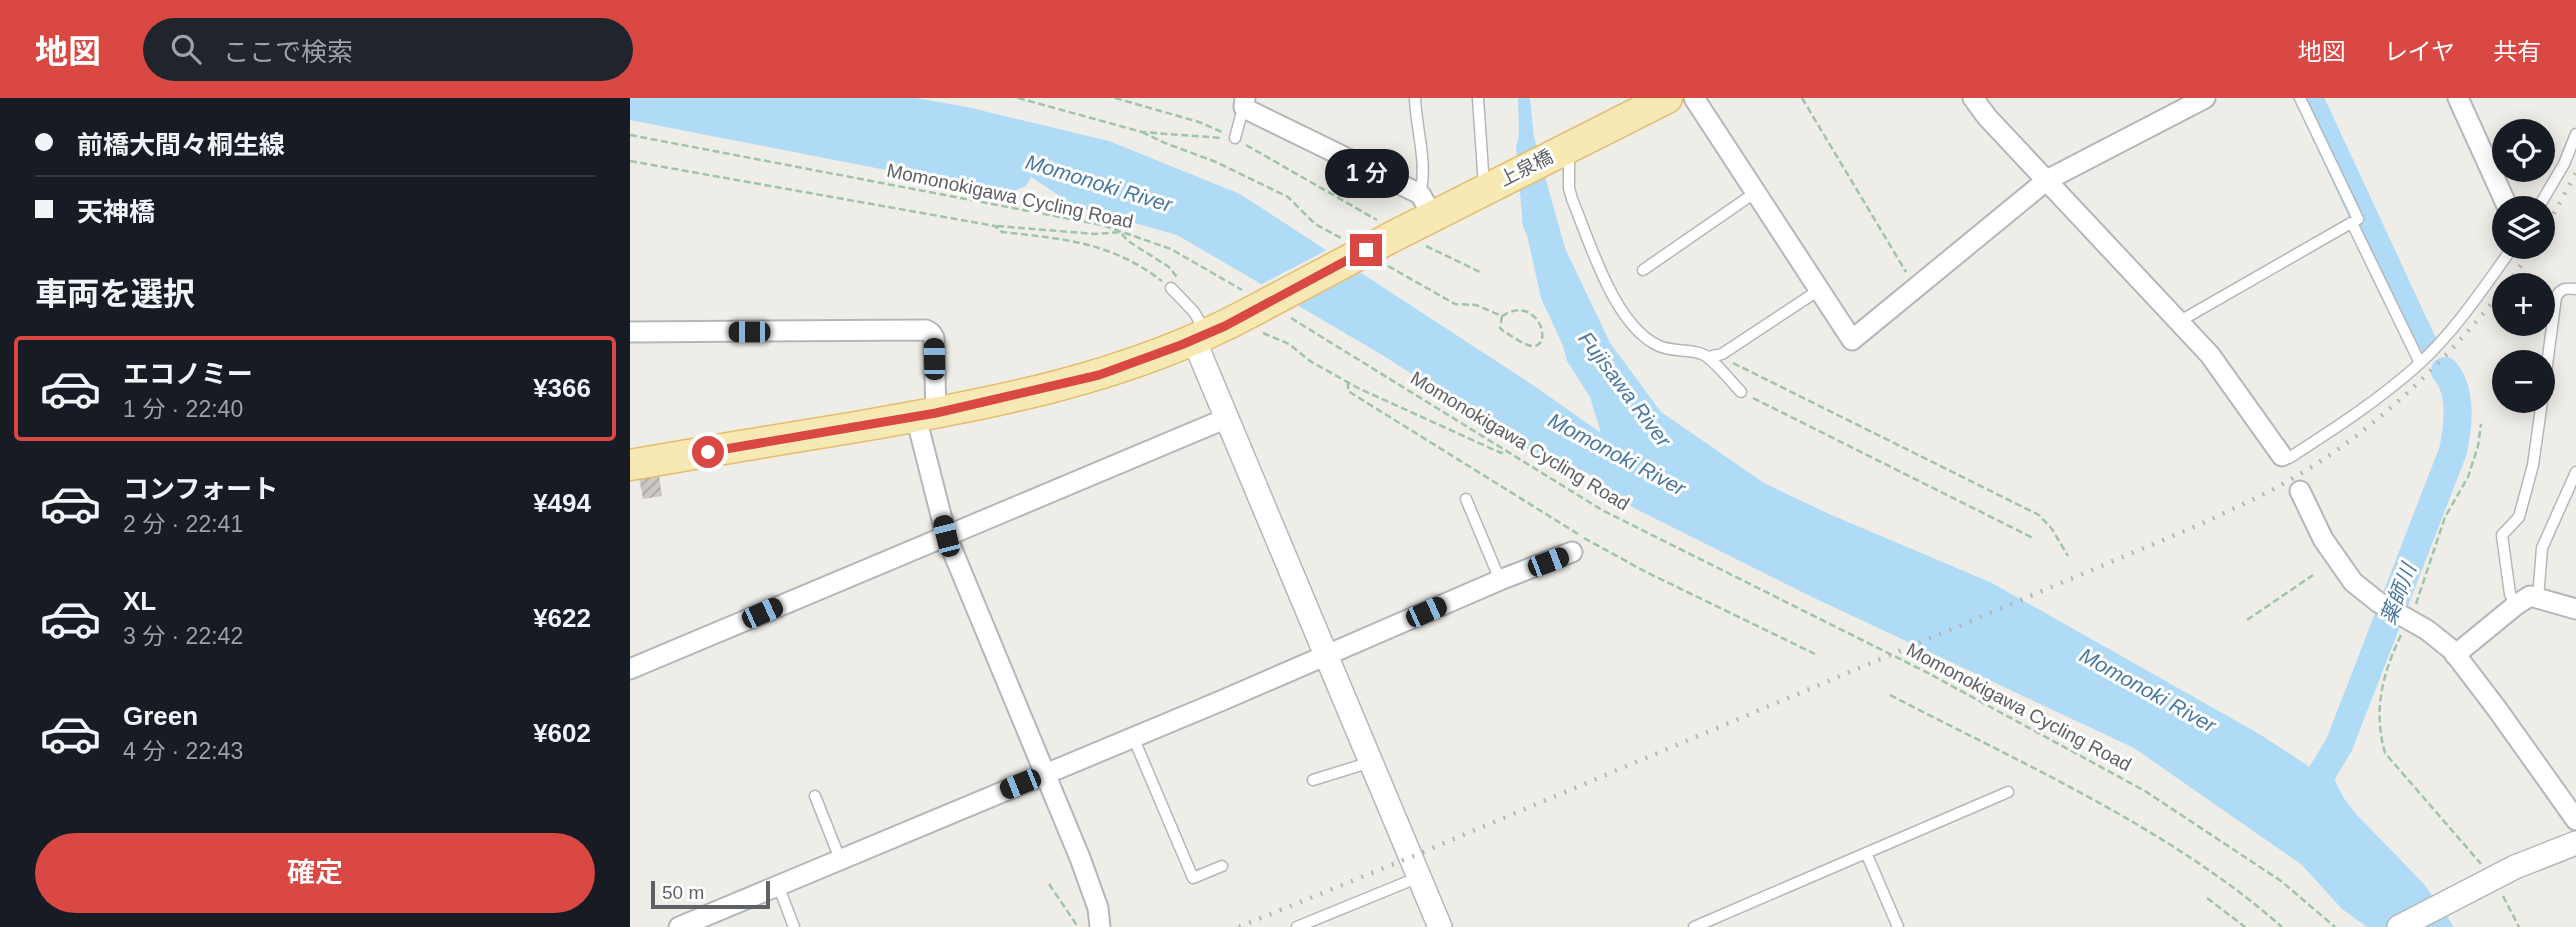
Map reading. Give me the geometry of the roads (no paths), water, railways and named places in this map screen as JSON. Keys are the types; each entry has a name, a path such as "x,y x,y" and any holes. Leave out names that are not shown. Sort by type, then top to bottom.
{"main road":[{"name":"上泉橋","path":"630,465 926,415 1099,375 1201,337 1395,235 1427,205 1487,188 1565,148 1623,108 1667,98"}],"street":[{"path":"1693,98 1852,340 2047,180 2205,98"},
{"path":"1973,98 2180,321 2224,372 2282,456"},
{"path":"2458,98 2503,196"},
{"path":"1243,112 1427,205"},
{"path":"630,332 931,332 934,338 926,415 946,536 1046,773 1098,908 1100,927"},
{"path":"1201,337 1227,418 1440,927"},
{"path":"630,669 1227,418"},
{"path":"2300,491 2316,527 2353,582 2378,602 2427,630 2455,655 2576,820"},
{"path":"679,927 1572,552"},
{"path":"2455,655 2530,596 2576,609"},
{"path":"2399,927 2545,854 2576,843"}],"lane":[{"path":"1415,98 1422,186 1427,205"},
{"path":"1478,98 1487,188"},
{"path":"2180,321 2358,219 2300,98"},
{"path":"1235,138 1243,112"},
{"path":"2545,196 2564,164 2576,134"},
{"path":"1565,148 1569,188 1610,288 1625,314 1646,337 1660,346 1712,356 1723,354 1819,290"},
{"path":"1643,270 1756,192"},
{"path":"2352,223 2420,363"},
{"path":"2282,456 2289,458 2335,428 2420,363 2473,302 2504,259"},
{"path":"1171,288 1194,312 1201,337"},
{"path":"2549,350 2556,297 2566,288 2576,289"},
{"path":"1712,356 1741,392"},
{"path":"2516,605 2510,594 2502,535 2519,517 2533,465 2540,413"},
{"path":"2538,598 2542,548 2576,472"},
{"path":"1466,499 1500,580"},
{"path":"1133,737 1193,878 1222,866"},
{"path":"1313,780 1371,762"},
{"path":"1695,927 2008,792"},
{"path":"815,796 840,859"},
{"path":"1867,855 1898,927"},
{"path":"1297,927 1419,877"},
{"path":"778,885 794,927"}],"water":[{"path":"630,98 916,98 967,107 1109,141 1240,194 1533,385 1601,433 1590,397 1567,361 1541,298 1523,227 1516,147 1519,135 1518,98 1530,98 1534,137 1565,248 1610,343 1661,412 1764,483 1829,514 1992,583 2261,735 2313,769 2332,759 2336,766 2335,780 2343,797 2424,884 2454,927 2367,927 2342,909 2302,865 2134,748 1810,596 1626,504 1586,472 1541,458 1384,356 1177,235 1075,206 1031,177 1026,186 1012,192 993,191 630,120"}],"waterway":[{"name":"薬師川","path":"2309,98 2425,348"},
{"name":"薬師川","path":"2311,791 2339,745 2453,451 2457,399 2451,379 2445,371"}],"railway":[{"path":"2555,211 2576,173"},
{"path":"2516,273 2525,259"},
{"path":"1239,927 2201,524 2267,492 2318,463 2377,419 2432,369 2492,303"}],"water label":[{"name":"Momonoki River","path":"1099,183"},
{"name":"Fujisawa River","path":"1625,389"},
{"name":"Momonoki River","path":"1617,454"},
{"name":"Momonoki River","path":"2148,690"}]}
